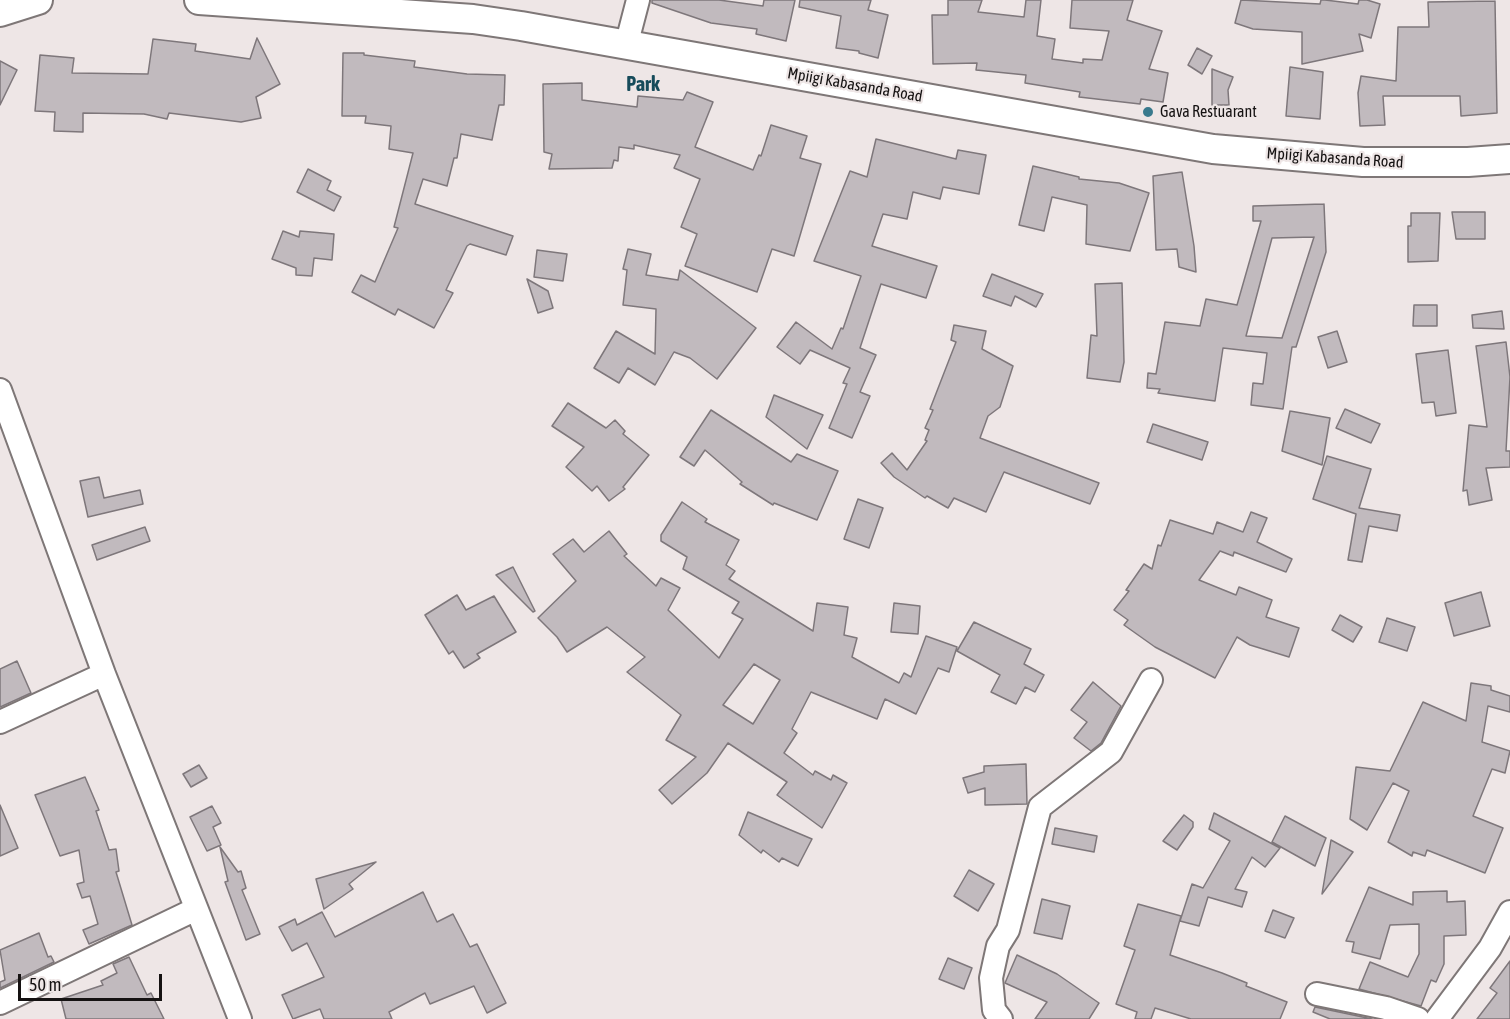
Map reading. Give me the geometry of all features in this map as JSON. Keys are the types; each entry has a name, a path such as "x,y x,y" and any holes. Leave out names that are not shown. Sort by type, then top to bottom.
{"main road":[{"path":"0,12 38,0"},
{"name":"Mpiigi Kabasanda Road","path":"199,0 472,10 626,46 1213,148 1363,162 1468,162 1510,159"}],"street":[{"path":"626,46 638,0"},
{"path":"0,390 104,674 240,1019"},
{"path":"0,722 104,674"},
{"path":"1001,1019 994,1010 990,978 998,946 1008,930 1040,807 1111,752 1151,680"},
{"path":"0,1003 196,909"},
{"path":"1437,1019 1490,948 1510,912"},
{"path":"1317,994 1386,1008 1418,1019"}],"building":[{"path":"652,0 719,0 763,6 764,0 795,0 786,41 756,34 757,29 711,23 652,3"},
{"path":"800,0 871,0 868,10 888,15 878,58 859,53 859,51 836,48 841,16 799,7"},
{"path":"948,0 982,0 978,12 1024,17 1026,0 1041,0 1037,36 1055,39 1052,59 1083,63 1083,59 1102,60 1109,31 1070,28 1072,0 1133,0 1127,20 1162,31 1149,69 1168,73 1163,102 1141,99 1140,104 1079,97 1080,92 1025,83 1026,75 976,70 977,63 933,64 932,15 948,15"},
{"path":"1241,0 1320,4 1321,0 1325,0 1358,4 1359,0 1367,0 1380,4 1371,38 1359,34 1363,51 1302,64 1302,32 1253,29 1235,23"},
{"path":"1495,1 1497,113 1461,116 1460,96 1383,96 1385,125 1360,126 1358,93 1361,76 1396,81 1398,27 1429,27 1428,2"},
{"path":"257,38 280,84 256,97 261,118 241,122 169,113 167,119 144,114 83,113 83,132 54,131 55,112 35,111 40,55 74,58 72,73 148,74 153,39 196,44 195,51 250,59"},
{"path":"1197,48 1212,56 1202,74 1188,65"},
{"path":"343,53 364,53 364,55 415,61 414,67 467,74 505,75 504,105 499,105 492,140 461,134 457,158 454,158 447,186 423,179 415,204 513,236 506,255 470,244 467,246 446,290 453,293 434,328 398,309 395,315 352,292 361,275 375,282 398,228 394,227 413,153 389,149 391,126 365,123 366,116 342,116"},
{"path":"0,61 17,70 0,105"},
{"path":"1290,67 1323,72 1320,119 1286,116"},
{"path":"1212,69 1233,77 1228,90 1229,105 1212,105"},
{"path":"582,83 582,100 637,107 638,96 683,100 687,92 713,102 695,147 753,170 759,155 761,156 771,125 807,136 800,158 821,164 794,256 772,249 757,292 685,266 697,234 681,227 700,179 674,168 680,155 634,145 634,149 619,147 618,161 614,160 612,168 549,169 552,154 544,152 543,84"},
{"path":"876,139 956,159 958,150 986,155 979,194 943,187 940,199 913,192 907,219 883,214 872,246 937,266 926,298 881,284 860,348 876,355 860,392 870,396 852,438 829,428 847,384 843,383 850,368 810,350 800,364 777,347 796,322 832,349 841,328 843,329 861,276 814,261 850,171 867,177"},
{"path":"1033,166 1079,177 1079,179 1119,183 1149,193 1130,251 1086,244 1087,205 1052,197 1044,231 1019,225"},
{"path":"308,169 331,181 327,190 341,197 334,211 297,192"},
{"path":"1182,172 1196,272 1179,267 1177,249 1156,250 1153,176"},
{"path":"1324,204 1326,252 1296,347 1292,347 1283,409 1251,405 1253,383 1263,384 1267,353 1223,348 1215,401 1158,393 1160,389 1147,388 1148,373 1156,374 1165,322 1200,326 1206,299 1237,305 1261,221 1253,221 1253,206","holes":["1314,237 1282,338 1246,336 1272,238"]},
{"path":"1452,212 1485,212 1485,239 1456,239"},
{"path":"1411,213 1440,213 1438,261 1408,262 1408,226 1411,226"},
{"path":"283,231 299,237 300,231 334,234 332,260 314,258 312,276 296,275 296,268 272,259"},
{"path":"628,249 651,254 646,275 678,280 680,270 756,328 717,379 690,358 674,352 655,385 628,368 619,383 594,368 616,331 655,354 656,309 623,305 627,270 623,269"},
{"path":"537,250 567,254 563,281 534,277"},
{"path":"992,274 1043,294 1036,307 1015,296 1011,306 983,296"},
{"path":"527,279 548,291 553,308 538,313"},
{"path":"1122,283 1124,362 1120,382 1087,378 1091,335 1097,336 1095,284"},
{"path":"1414,305 1437,305 1437,326 1413,326"},
{"path":"1502,311 1504,329 1473,328 1472,315"},
{"path":"954,325 986,331 982,349 1013,366 1000,407 988,416 980,438 1099,483 1090,504 1004,472 986,512 954,498 948,508 927,496 925,498 894,477 881,463 892,453 907,470 927,441 925,440 929,430 925,428 933,410 930,409 956,342 951,340"},
{"path":"1337,331 1347,362 1328,368 1318,337"},
{"path":"1506,342 1510,377 1506,451 1510,451 1510,467 1486,468 1492,500 1469,505 1467,490 1463,491 1469,425 1487,427 1476,346"},
{"path":"1448,350 1456,413 1436,416 1434,402 1422,403 1416,354"},
{"path":"774,395 823,415 807,449 766,417"},
{"path":"568,403 606,428 615,420 625,431 623,434 649,455 623,487 625,489 609,501 597,486 592,491 566,467 584,447 552,426"},
{"path":"1345,409 1380,424 1371,443 1336,428"},
{"path":"711,410 791,462 797,454 838,471 817,520 774,503 773,505 740,484 742,482 705,450 694,466 680,457"},
{"path":"1290,411 1330,418 1322,465 1282,451"},
{"path":"1153,424 1208,442 1202,460 1147,442"},
{"path":"1327,456 1371,469 1359,508 1400,515 1397,531 1369,526 1362,562 1348,560 1356,514 1313,499"},
{"path":"99,477 104,498 140,490 143,504 88,517 80,481"},
{"path":"858,499 883,508 869,548 844,539"},
{"path":"682,502 707,519 705,522 739,540 726,565 735,571 729,579 813,631 817,603 848,607 844,635 857,638 852,657 899,683 904,673 911,677 926,636 957,647 949,672 938,668 916,714 885,699 877,719 811,692 792,729 797,733 784,753 813,775 815,771 831,780 833,775 847,783 822,828 777,795 787,782 728,743 707,773 672,804 659,790 696,757 666,740 681,715 627,672 645,657 607,627 567,652 557,637 538,618 576,581 553,554 573,539 584,552 609,531 627,554 624,556 656,586 661,578 680,588 668,610 719,658 743,619 732,613 739,602 683,569 687,557 661,541 661,535","holes":["754,664 780,680 753,724 723,705"]},
{"path":"1251,512 1267,518 1257,542 1292,559 1286,572 1234,552 1233,556 1220,551 1199,580 1236,595 1239,587 1272,600 1266,617 1299,628 1289,657 1250,645 1237,637 1215,678 1155,647 1124,625 1128,620 1114,610 1129,591 1126,590 1144,564 1152,569 1158,545 1161,546 1170,520 1213,534 1217,522 1243,532"},
{"path":"145,527 150,541 97,560 92,545"},
{"path":"513,567 535,611 533,612 496,575"},
{"path":"1481,592 1490,626 1454,636 1445,603"},
{"path":"457,595 466,610 494,596 516,632 477,654 480,658 464,668 453,651 449,654 425,615"},
{"path":"894,603 920,606 918,634 891,632"},
{"path":"1340,615 1362,627 1353,642 1332,630"},
{"path":"1387,618 1415,627 1407,651 1379,642"},
{"path":"974,622 1031,649 1024,664 1044,675 1035,692 1025,687 1016,704 991,692 1000,675 957,651"},
{"path":"17,661 31,693 0,707 0,669"},
{"path":"1093,682 1121,706 1101,743 1091,751 1074,738 1087,722 1071,710"},
{"path":"1471,683 1491,686 1491,690 1510,696 1510,712 1488,706 1482,742 1510,751 1505,773 1492,769 1473,816 1503,828 1485,873 1427,850 1425,856 1413,852 1412,856 1388,842 1409,791 1393,783 1367,830 1350,819 1356,767 1390,771 1423,702 1466,721"},
{"path":"1026,764 1027,804 985,805 985,788 968,793 963,778 984,772 984,766"},
{"path":"199,765 207,778 191,787 183,774"},
{"path":"85,777 99,810 96,811 109,850 116,849 119,871 116,872 132,925 89,944 83,930 98,924 90,896 82,898 77,884 84,882 79,850 60,856 35,795"},
{"path":"0,805 18,848 0,856"},
{"path":"212,806 221,823 213,827 221,845 207,851 190,817"},
{"path":"748,812 812,839 798,866 782,858 779,862 763,850 761,853 739,835"},
{"path":"1214,813 1280,848 1265,867 1252,857 1235,889 1247,892 1242,907 1208,897 1199,926 1180,921 1192,884 1203,888 1230,841 1209,829"},
{"path":"1184,815 1193,822 1193,827 1177,850 1163,841"},
{"path":"1285,816 1326,838 1315,866 1272,842"},
{"path":"1055,828 1097,836 1094,852 1052,844"},
{"path":"1331,840 1353,852 1322,894"},
{"path":"220,847 238,872 241,871 246,888 242,890 260,934 246,940 225,882 228,881"},
{"path":"376,862 349,884 353,889 324,909 316,879"},
{"path":"969,870 994,884 978,911 954,896"},
{"path":"1369,887 1413,905 1413,892 1447,891 1447,902 1465,901 1466,935 1444,936 1444,964 1436,982 1431,980 1421,1006 1359,989 1370,962 1408,977 1419,954 1419,924 1390,925 1380,959 1352,952 1354,942 1346,941"},
{"path":"423,892 437,922 453,914 470,947 477,944 506,1003 487,1013 474,986 430,1004 425,993 389,1012 392,1019 324,1019 320,1009 293,1019 282,995 324,977 307,943 292,951 279,927 295,919 297,925 322,912 335,937"},
{"path":"1042,899 1070,906 1062,939 1034,933"},
{"path":"1138,904 1181,916 1170,955 1247,983 1246,986 1287,1002 1280,1019 1191,1019 1155,1008 1151,1019 1135,1019 1137,1012 1116,1004 1135,950 1124,946"},
{"path":"1273,910 1294,918 1285,938 1265,931"},
{"path":"39,933 48,957 51,956 54,962 0,988 0,982 5,980 0,950"},
{"path":"1017,955 1057,974 1099,1003 1089,1019 1035,1019 1047,1002 1005,983"},
{"path":"129,957 147,995 151,993 164,1019 66,1019 61,999 103,985 101,981 117,973 113,964"},
{"path":"948,958 972,968 964,989 939,979"},
{"path":"1510,961 1510,1019 1477,1019 1497,993 1490,988"},
{"path":"1315,1007 1372,1019 1330,1019 1313,1012"}],"place":[{"name":"Gava Restuarant","path":"1148,112"}],"district":[{"name":"Park","path":"643,85"}]}
